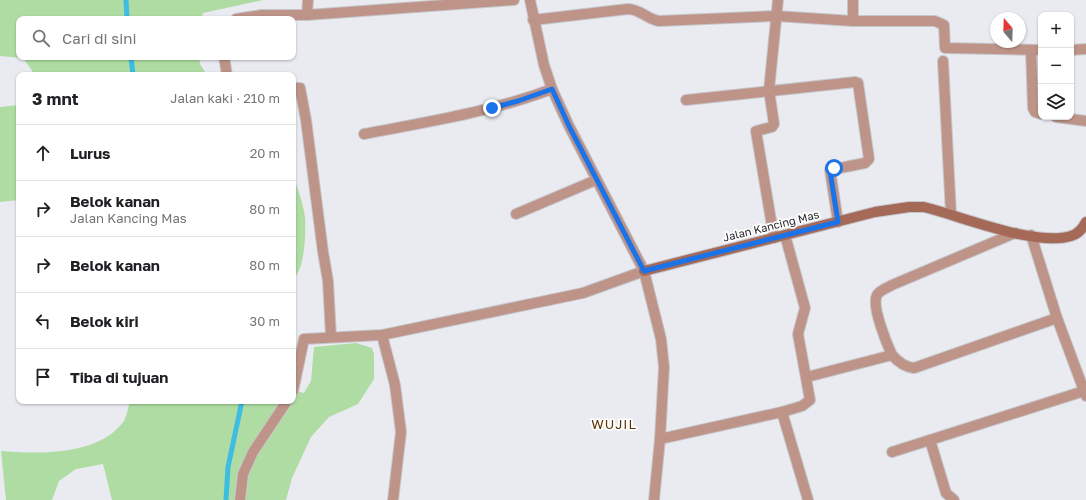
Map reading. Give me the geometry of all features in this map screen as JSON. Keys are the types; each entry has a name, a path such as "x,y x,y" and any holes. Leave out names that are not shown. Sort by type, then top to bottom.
{"street":[{"path":"307,15 308,0"},
{"path":"256,16 307,15 514,0"},
{"path":"530,0 533,20 544,65 552,89 596,180 644,271 652,301 662,346 664,367 660,439 654,500"},
{"path":"774,238 756,131 773,125 770,90 778,0"},
{"path":"853,0 853,21"},
{"path":"533,20 634,9 652,20 659,22 776,16 853,21 935,21 944,25 944,48 1036,50 1033,108 1035,112 1038,113"},
{"path":"1074,50 1086,49"},
{"path":"224,60 226,72"},
{"path":"943,61 951,214"},
{"path":"686,100 855,82 859,85 868,159 865,163 830,170 838,222"},
{"path":"296,88 300,88 306,120 322,252 328,281 331,337"},
{"path":"364,134 458,116 518,101 552,89"},
{"path":"1074,119 1086,121"},
{"path":"516,214 596,180"},
{"name":"Jalan Kancing Mas","path":"644,271 891,209 908,207 924,207 1015,233 1044,237 1071,236 1079,232 1086,222"},
{"path":"1015,233 892,285 880,292 876,297 876,306 892,355 898,362 908,368 914,368 1057,318"},
{"path":"660,439 782,412 808,403 810,400 798,334 805,308 785,235"},
{"path":"892,452 1085,394 1057,318 1031,235"},
{"path":"296,377 304,339 382,335 583,293 644,271"},
{"path":"382,335 395,385 401,425 400,453 393,500"},
{"path":"806,377 892,355"},
{"path":"240,500 243,474 253,452 285,404"},
{"path":"782,412 808,500"},
{"path":"930,440 946,493 954,500"}],"green space":[{"path":"0,0 263,0 203,13 202,16 16,16 16,57 0,56"},
{"path":"24,60 199,60 205,72 33,72"},
{"path":"16,105 16,200 0,202 0,107"},
{"path":"296,185 302,201 305,217 304,250 296,275"},
{"path":"356,343 372,348 374,354 374,379 358,404 329,417 311,437 292,478 286,500 112,500 103,464 76,469 59,481 52,500 6,500 1,451 50,452 84,447 100,441 113,432 124,421 129,404 296,404 296,391 304,393 311,381 314,347"}],"waterway":[{"path":"126,0 127,16"},
{"path":"131,60 133,72"},
{"path":"226,500 228,467 241,404"}],"district":[{"name":"WUJIL","path":"614,424"}],"route":[{"path":"492,108 552,89 569,126 644,271 838,222 830,171 834,168"}]}
